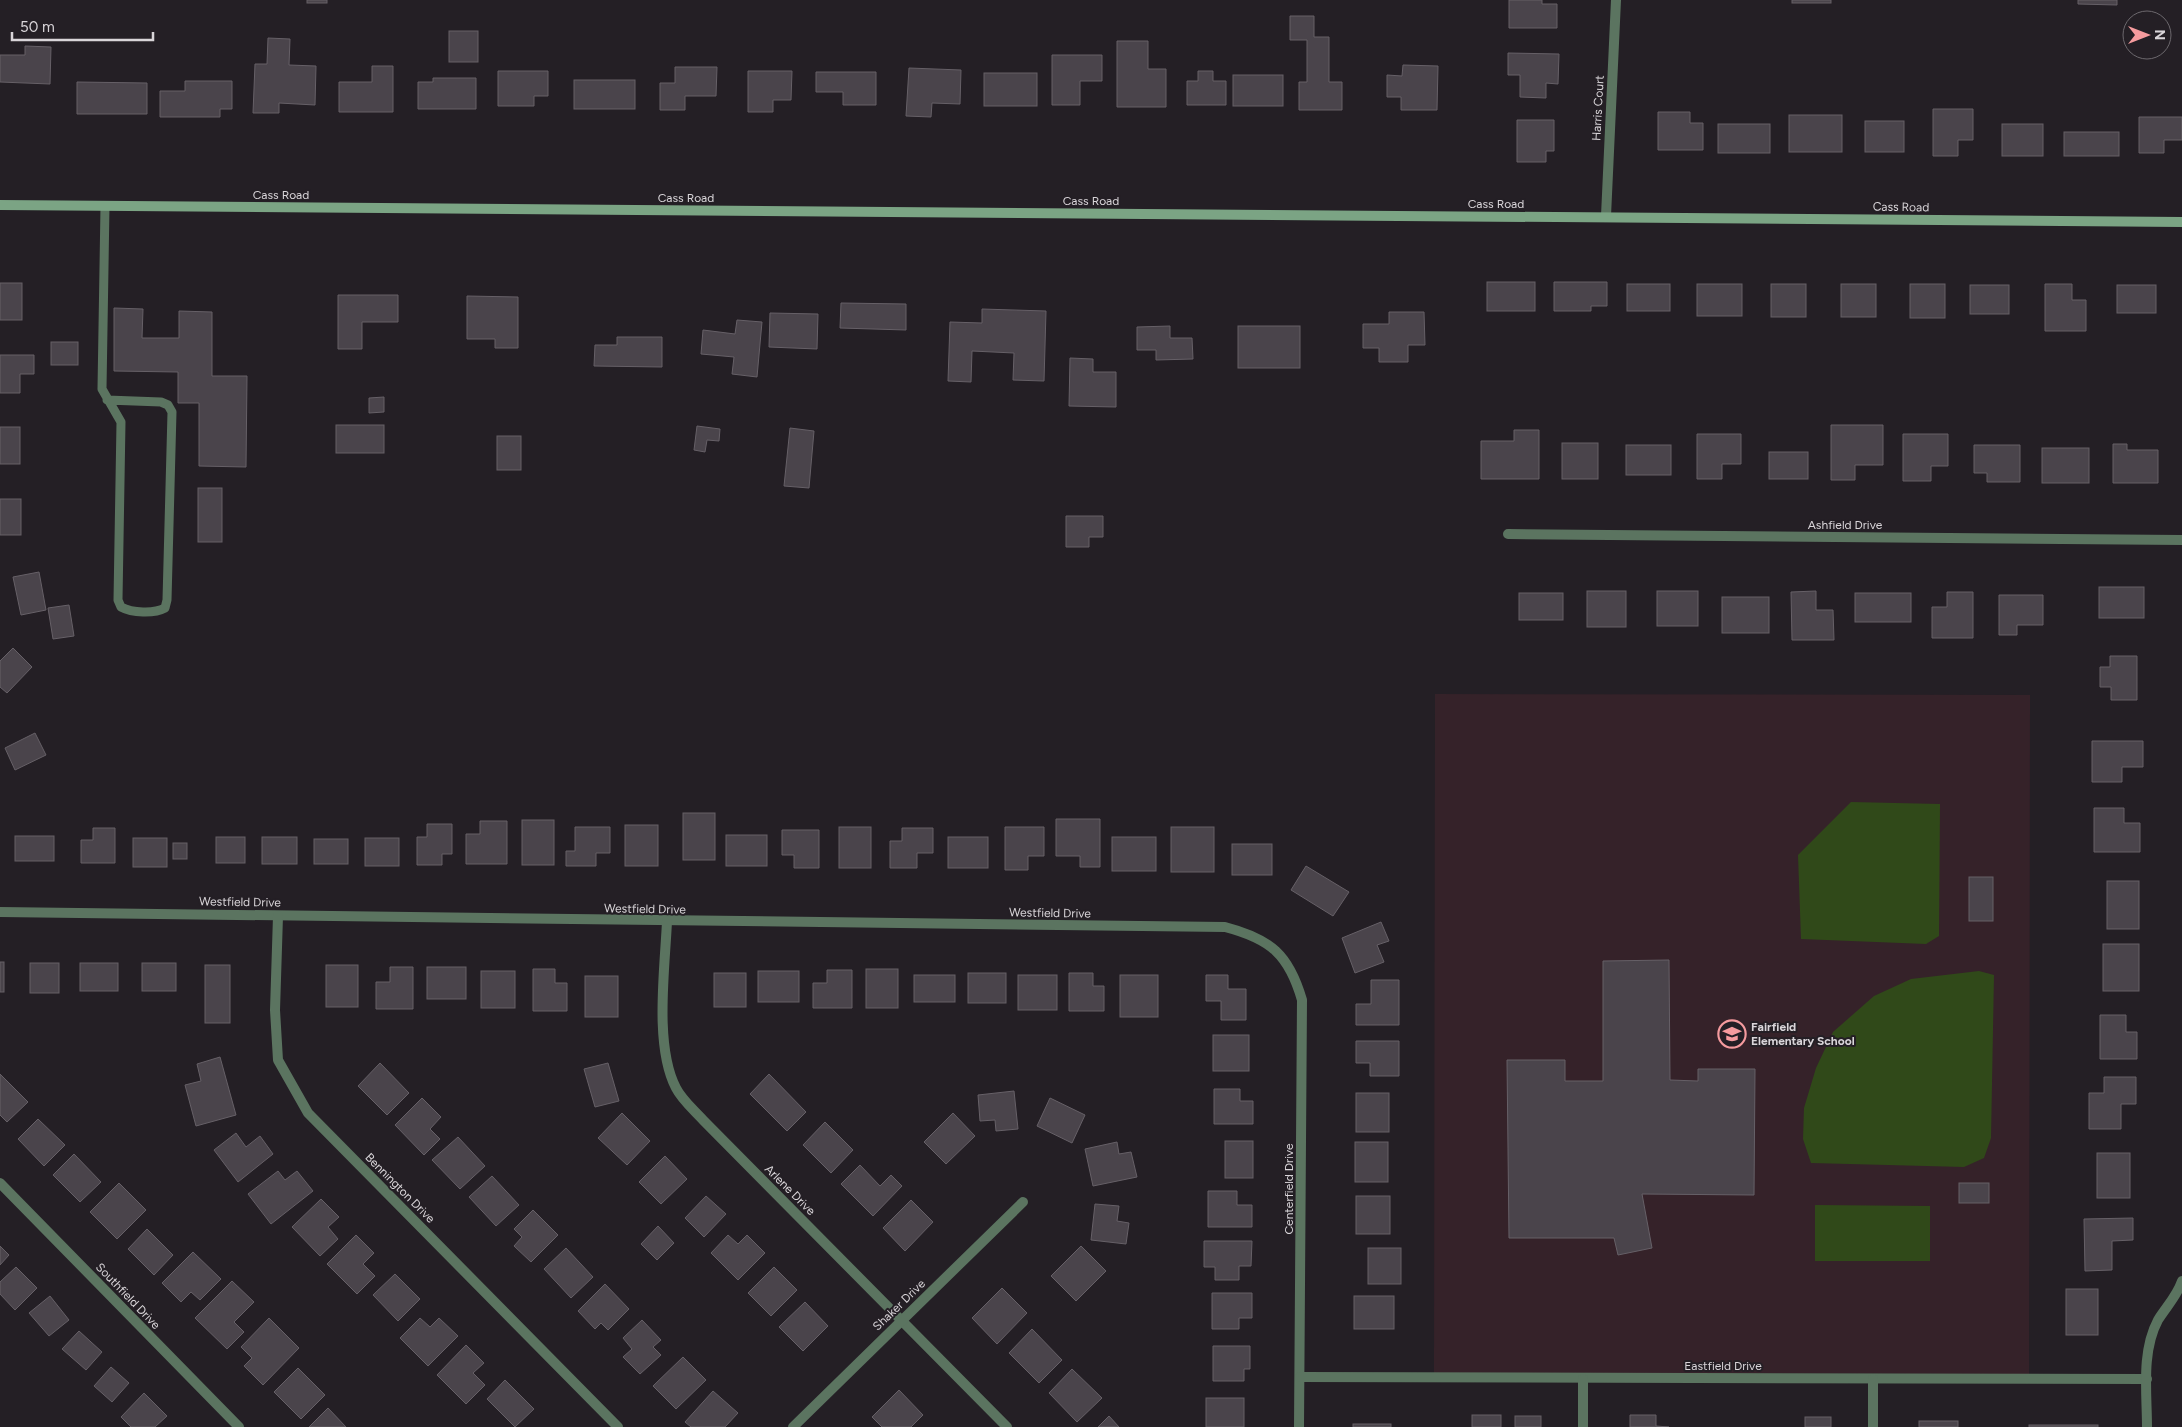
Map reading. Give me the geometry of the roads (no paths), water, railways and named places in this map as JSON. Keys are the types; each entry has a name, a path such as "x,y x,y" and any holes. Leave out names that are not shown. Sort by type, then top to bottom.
{"street":[{"name":"Harris Court","path":"1606,216 1616,0"},
{"name":"Cass Road","path":"0,205 1606,216 2182,222"},
{"name":"Ashfield Drive","path":"1508,534 2182,540"},
{"name":"Westfield Drive","path":"0,912 1225,927 1248,933 1268,944 1282,956"},
{"name":"Bennington Drive","path":"278,916 275,1010 278,1060 308,1113 618,1427"},
{"name":"Arlene Drive","path":"668,921 664,996 665,1058 676,1089 703,1120 1006,1427"},
{"name":"Centerfield Drive","path":"1282,956 1296,980 1302,1000 1300,1427"},
{"name":"Southfield Drive","path":"0,1183 239,1427"},
{"name":"Shaker Drive","path":"793,1427 1023,1202"},
{"path":"2147,1427 2146,1379 2151,1337 2158,1321 2179,1291 2182,1281"},
{"name":"Eastfield Drive","path":"1300,1377 2146,1379"},
{"path":"1583,1379 1583,1427"},
{"path":"1873,1379 1873,1427"}],"lane":[{"path":"105,206 102,389 107,400 121,422 118,600 121,607 128,611 159,611 165,608 167,600 172,412 168,405 161,402 107,400"}],"place":[{"name":"Fairfield Elementary School","path":"1732,1034"}]}
